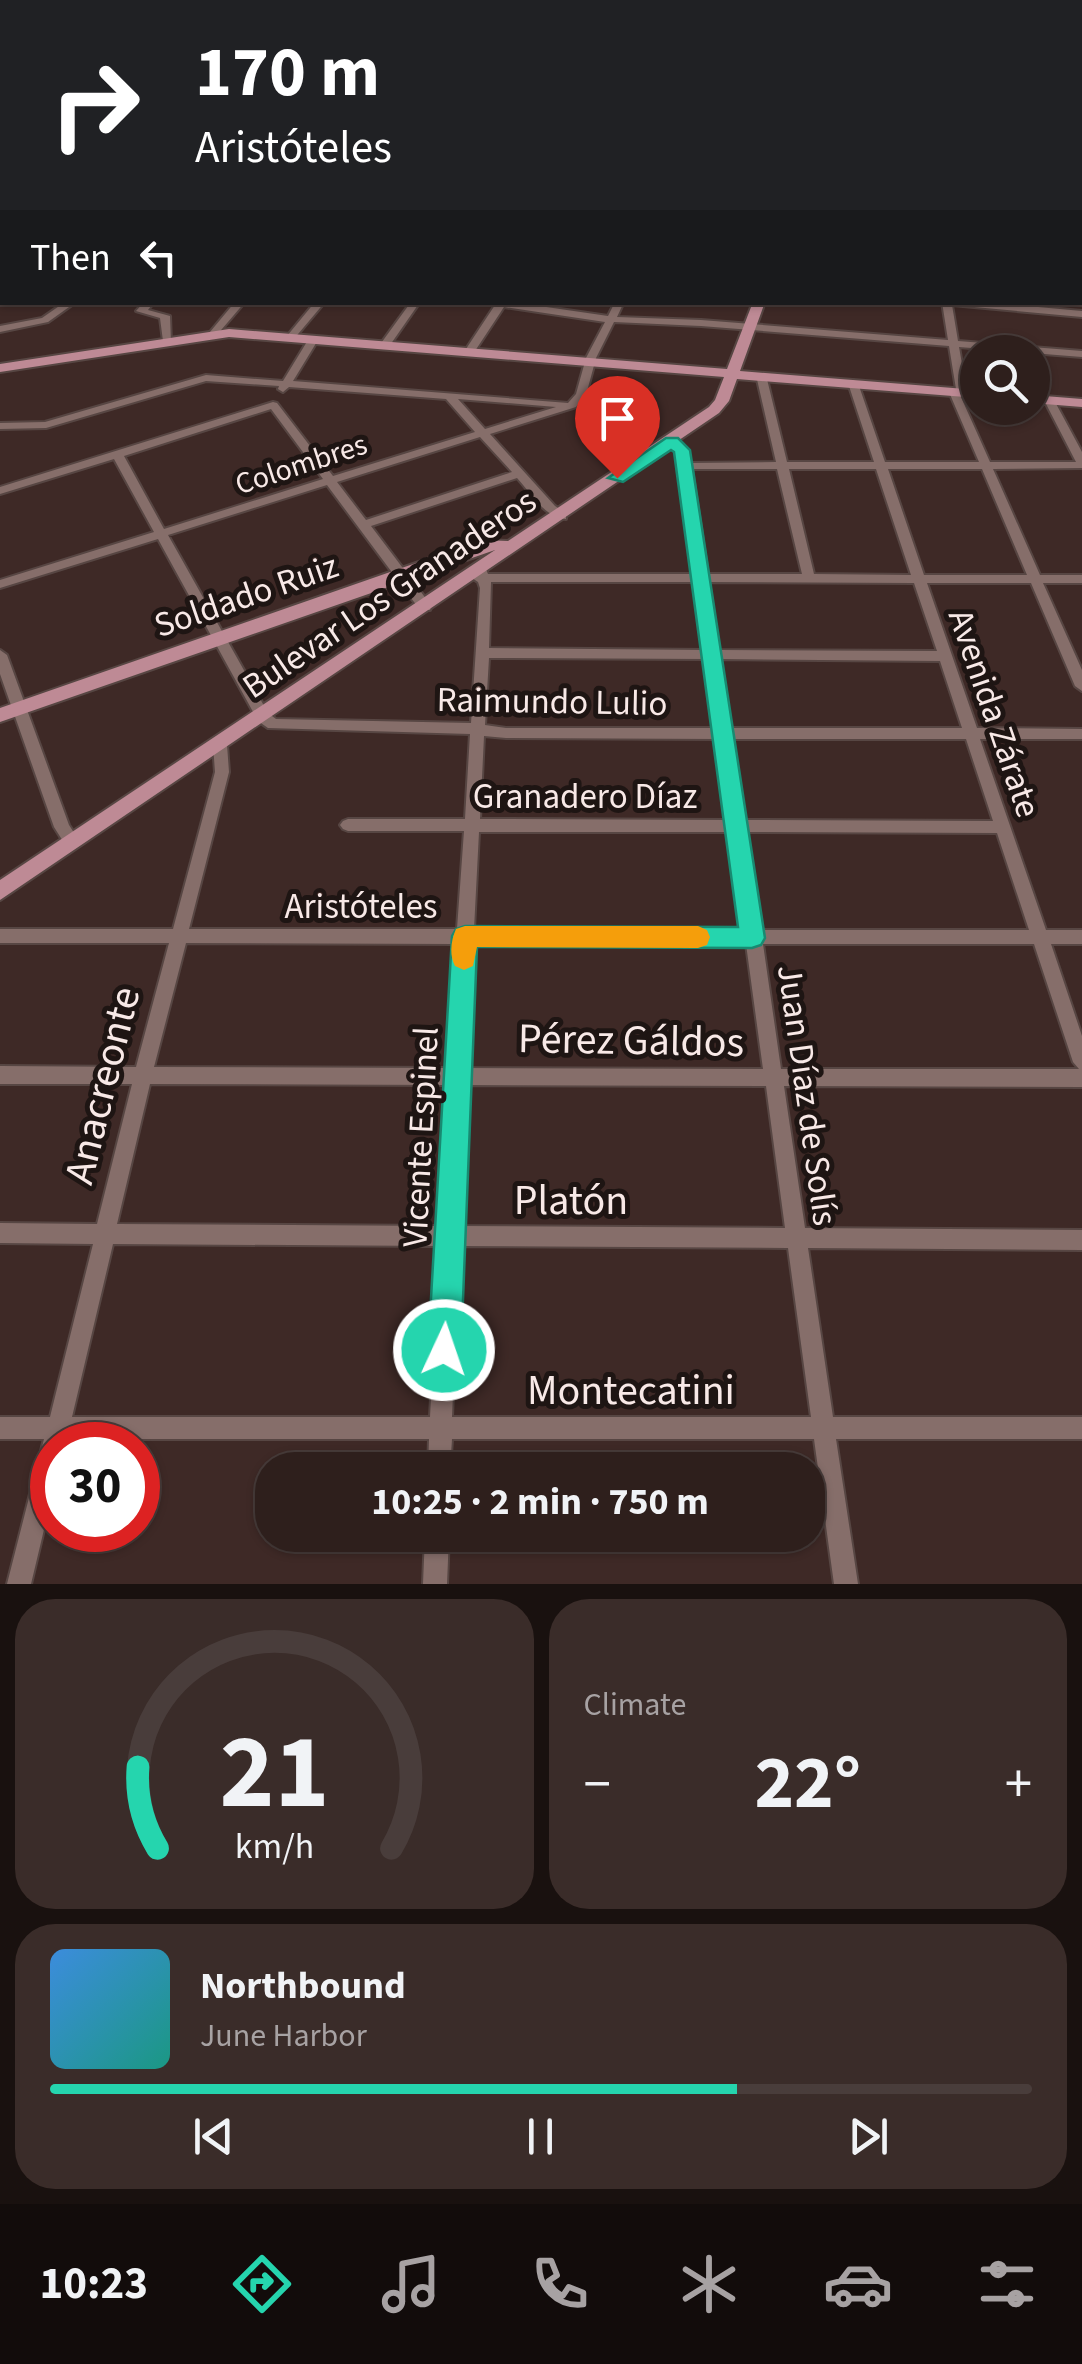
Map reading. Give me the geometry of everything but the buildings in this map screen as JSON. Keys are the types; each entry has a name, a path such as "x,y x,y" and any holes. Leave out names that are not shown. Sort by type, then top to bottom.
{"main road":[{"name":"Bulevar Los Granaderos","path":"0,892 672,442 718,405 758,305"},
{"path":"0,368 39,365 213,334 960,393"},
{"path":"1050,400 1082,403"},
{"name":"Soldado Ruiz","path":"0,715 488,544 514,547"}],"street":[{"path":"0,329 45,320 68,305"},
{"path":"147,305 141,311 165,316 168,340"},
{"path":"213,334 238,305"},
{"path":"290,338 318,305"},
{"path":"384,346 414,305"},
{"path":"469,352 497,305"},
{"path":"511,305 611,320 750,327 1082,354"},
{"path":"1,427 46,425 206,378 572,405 582,395 590,362 618,305"},
{"path":"947,305 960,375"},
{"path":"980,305 1082,314"},
{"path":"0,491 273,405 313,340"},
{"path":"760,376 809,579"},
{"name":"Avenida Zárate","path":"853,383 1082,1062"},
{"path":"448,395 518,474 562,516"},
{"path":"686,466 1082,464 1050,402"},
{"path":"273,405 425,607"},
{"name":"Colombres","path":"0,584 572,405"},
{"path":"973,425 985,466 1082,686"},
{"name":"Juan Díaz de Solís","path":"672,442 682,450 686,466 846,1584"},
{"path":"118,454 263,717"},
{"path":"362,526 518,474"},
{"path":"478,575 1082,579"},
{"name":"Vicente Espinel","path":"440,1452 481,652 478,575"},
{"path":"481,652 944,656"},
{"path":"0,654 62,826 72,842"},
{"name":"Raimundo Lulio","path":"263,717 286,727 723,734 1082,734"},
{"name":"Anacreonte","path":"60,1422 143,1076 222,772 220,746"},
{"name":"Granadero Díaz","path":"348,825 1002,827"},
{"name":"Aristóteles","path":"0,936 1082,937"},
{"name":"Pérez Gáldos","path":"0,1076 1082,1078"},
{"name":"Platón","path":"0,1233 1082,1240"},
{"name":"Montecatini","path":"160,1438 441,1426 1082,1428"},
{"name":"Montecatini","path":"0,1428 30,1436"},
{"name":"Anacreonte","path":"20,1584 30,1543"},
{"path":"434,1584 435,1552"}],"slow traffic":[{"path":"464,958 465,936 698,937"}],"route":[{"path":"444,1350 465,936 752,938 682,450 672,442 617,478"}]}
